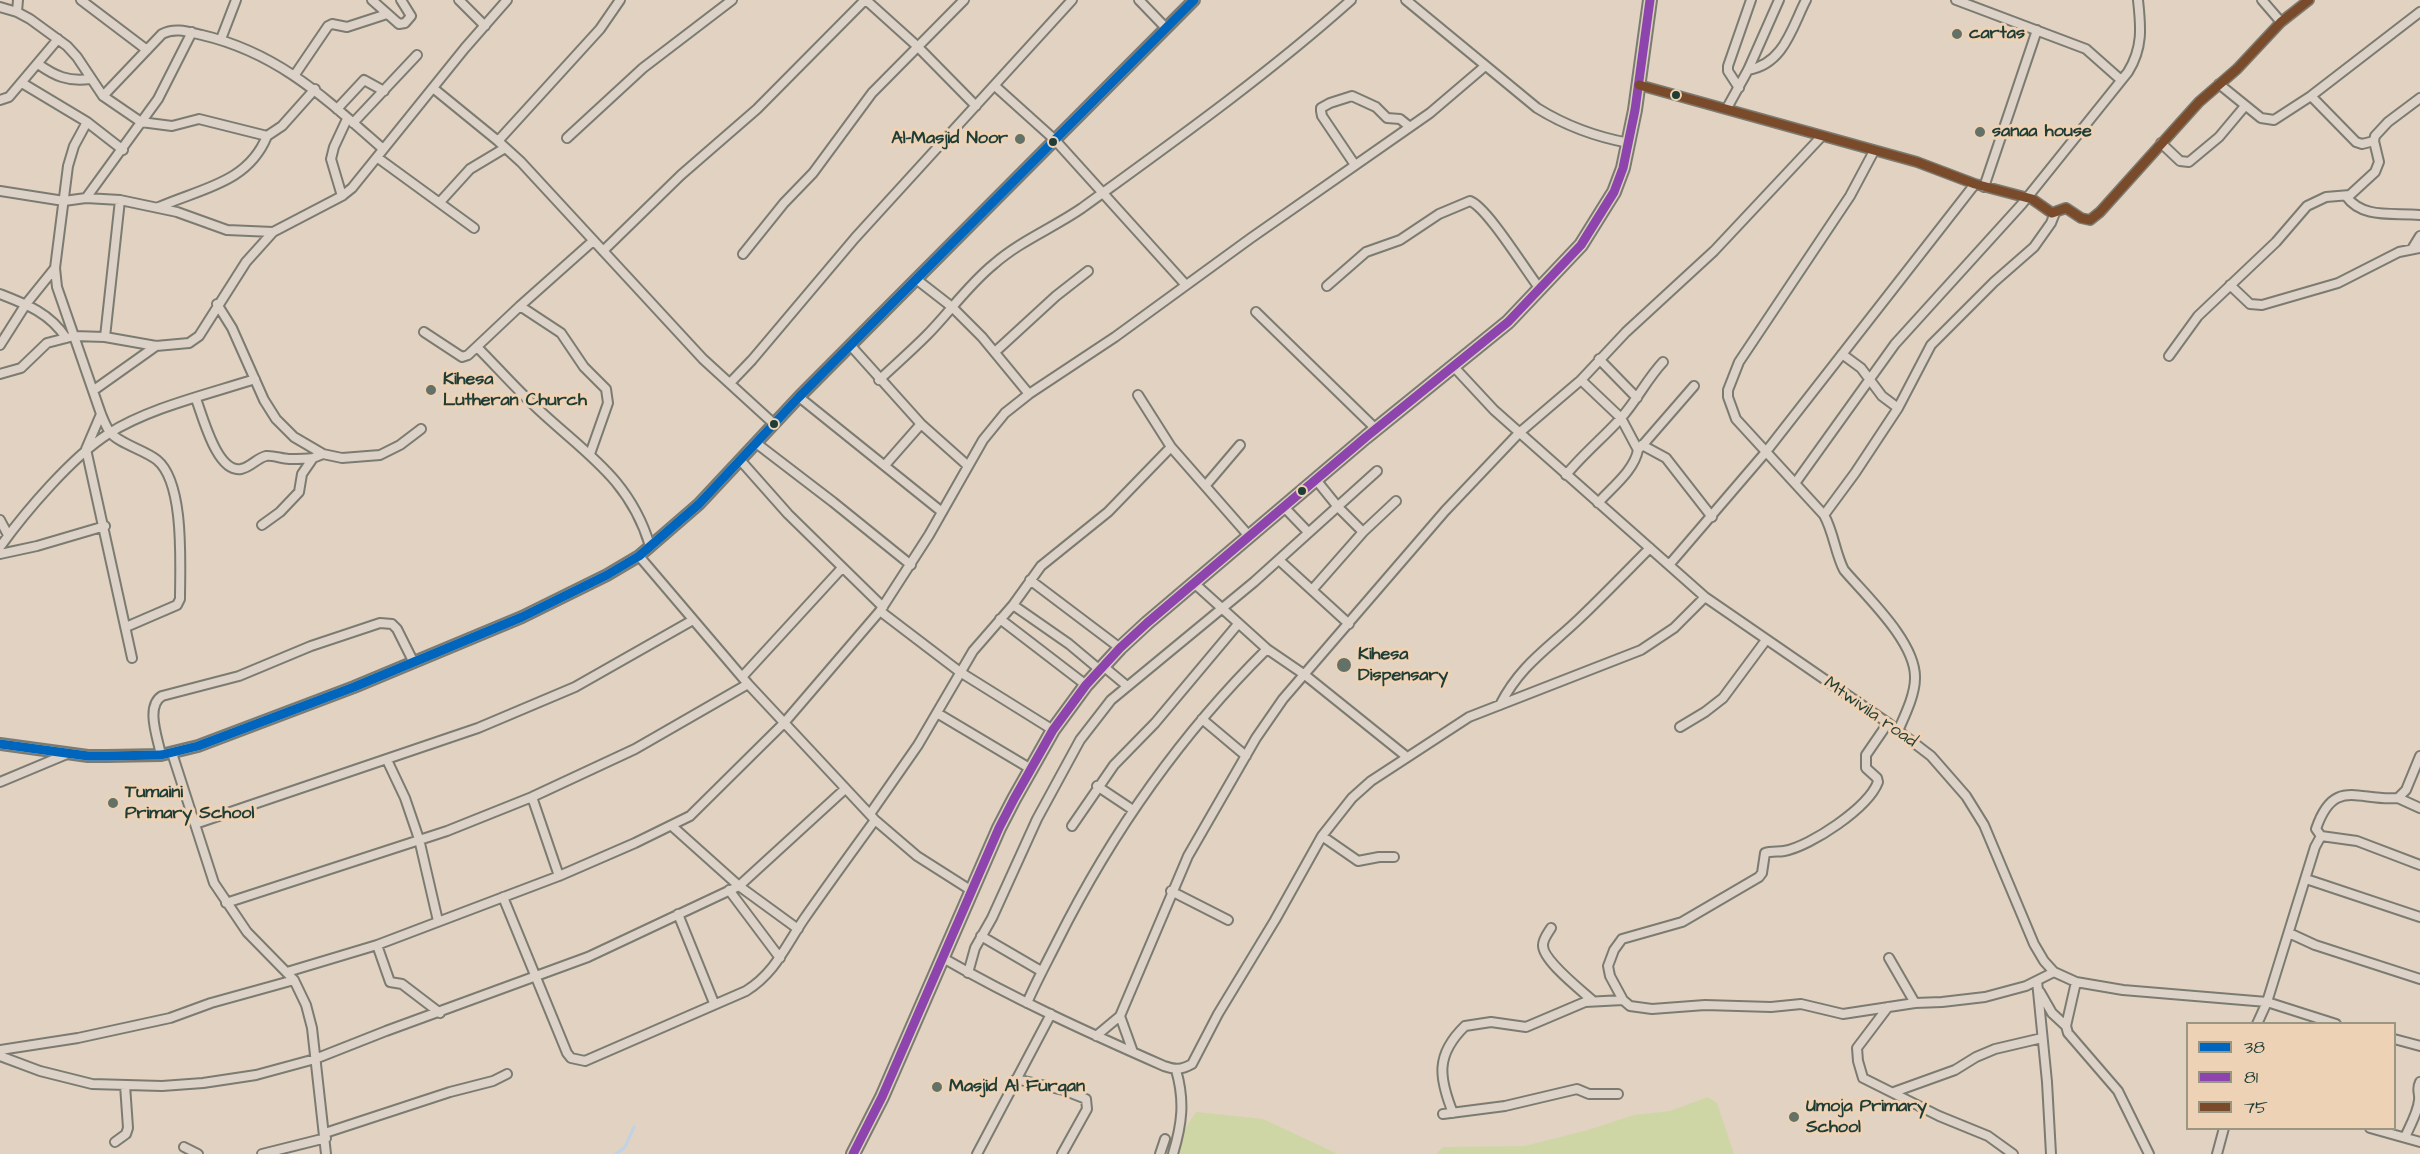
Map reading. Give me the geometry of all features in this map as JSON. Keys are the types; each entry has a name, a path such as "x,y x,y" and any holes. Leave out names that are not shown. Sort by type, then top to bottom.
{"highway":[{"path":"853,1154 882,1097 999,828 1053,730 1086,685 1120,648 1194,584 1376,429 1508,322 1581,245 1614,192 1629,143 1650,0"}],"street":[{"path":"81,0 147,50"},
{"path":"221,39 236,0"},
{"path":"372,0 396,24 405,23 411,14 401,0"},
{"path":"459,0 485,26"},
{"path":"0,374 21,368 47,343 70,337 105,337 156,346 189,343 199,336 217,304 246,262 273,232 342,196 364,175 507,0"},
{"path":"498,141 600,29 620,0"},
{"path":"567,138 643,68 732,0"},
{"path":"603,251 681,175 757,109 866,0 917,46 976,105"},
{"path":"743,254 784,203 813,173 859,108 964,0"},
{"path":"730,383 855,238 1072,0"},
{"path":"1139,0 1166,28"},
{"path":"0,744 88,756 172,753 230,735 354,687 522,617 607,575 639,556 699,504 741,461 773,423 1194,0"},
{"path":"879,380 926,336 973,282 995,263 1065,219 1281,58 1351,0"},
{"path":"1406,0 1537,108 1556,120 1591,134 1629,143"},
{"path":"1739,88 1728,71 1728,66 1751,0"},
{"path":"1727,108 1748,70 1779,0"},
{"path":"1748,70 1762,66 1779,51 1787,41 1806,0"},
{"path":"1956,0 1970,3 2086,49 2121,80"},
{"path":"1796,482 1870,378 1908,330 1982,249 2121,80 2138,53 2141,33 2138,0"},
{"path":"2262,0 2281,22"},
{"path":"1824,515 1898,408 1931,345 1994,282 2034,247 2051,223 2055,213 2064,208 2086,220 2094,218 2161,143 2219,84 2281,22 2309,0"},
{"path":"0,6 17,4 77,57 103,96 141,122 172,126 199,119 267,136"},
{"path":"2219,84 2261,118 2272,121 2311,96 2420,12"},
{"path":"294,76 328,26 332,24 347,27 387,14"},
{"path":"103,96 162,34 168,30 192,32 221,39 264,57 315,89 383,149"},
{"path":"1984,187 2037,30"},
{"path":"86,198 123,150 169,81 192,32"},
{"path":"0,100 9,97 58,39"},
{"path":"342,196 331,159 334,147 350,121 384,91 417,55"},
{"path":"38,63 57,77 90,79"},
{"path":"287,972 377,945 559,876 690,816 784,723 882,609 942,512 982,440 1005,412 1410,128 1485,67"},
{"path":"337,109 364,80 384,91"},
{"path":"22,83 87,122 123,150"},
{"path":"1639,85 1917,162 1975,184 2025,198 2055,213"},
{"path":"996,86 1055,140 1185,284"},
{"path":"433,88 498,141 703,359 773,423"},
{"path":"159,207 230,178 246,169 255,159 267,136 282,126 315,89"},
{"path":"1355,165 1322,116 1320,111 1324,106 1348,96 1354,97 1376,107 1387,118 1400,120 1410,128"},
{"path":"2311,96 2356,142 2362,144 2374,141"},
{"path":"2169,356 2198,316 2276,242 2307,206 2326,197 2346,196 2354,193 2377,168 2379,156 2374,141 2378,132 2420,98"},
{"path":"2161,143 2180,161 2189,162 2219,137 2246,106"},
{"path":"87,122 71,156 65,183 55,268 57,286 70,337 110,433 156,459 164,466 173,489 181,557 180,600 177,605 126,627"},
{"path":"1096,1036 1120,1016 1172,891 1211,814 1268,719 1445,511 1519,433 1581,380 1599,359 1714,251 1821,137"},
{"path":"440,202 470,169 505,148"},
{"path":"1874,151 1850,196 1744,353 1730,382 1728,397 1736,419 1824,515 1832,530 1838,560 1844,570 1898,634 1914,664 1915,685 1898,731"},
{"path":"378,158 474,228"},
{"path":"1669,565 1765,453 1975,184"},
{"path":"0,191 64,201 86,198 120,200 159,207 226,230 273,232"},
{"path":"2346,196 2355,206 2366,211 2420,214"},
{"path":"105,337 120,200"},
{"path":"1327,286 1366,252 1400,240 1439,214 1470,201 1478,205 1540,288"},
{"path":"2230,285 2250,304 2262,305 2338,283 2400,252 2416,248 2420,236"},
{"path":"424,332 462,357 468,356 593,241"},
{"path":"0,345 26,304 55,268"},
{"path":"995,352 1056,296 1088,271"},
{"path":"916,279 952,307 995,352 1029,394"},
{"path":"0,294 26,304 49,317 70,337"},
{"path":"217,304 232,328 264,400 276,419 294,436 322,454 342,458 380,455 421,429"},
{"path":"520,306 561,333 584,367 606,389 608,403 590,454"},
{"path":"1256,312 1376,429"},
{"path":"94,390 156,346"},
{"path":"851,346 879,380 921,424 967,465"},
{"path":"477,347 537,409 590,454 629,498 638,513 650,546"},
{"path":"1842,354 1862,368 1882,396 1898,408"},
{"path":"1599,359 1637,398"},
{"path":"1566,474 1580,457 1621,418 1651,375 1663,362"},
{"name":"Mtwivila road","path":"1454,367 1519,433 1705,597 1888,723 1931,756 1966,796 1984,825 2034,944 2054,972 2076,982 2123,990 2267,1002 2333,1022"},
{"path":"0,547 8,535 86,449 110,433 155,412 255,379"},
{"path":"1581,380 1621,418 1640,448 1666,458 1712,517"},
{"path":"1598,503 1629,468 1640,448 1694,386"},
{"path":"1138,395 1171,447 1250,536"},
{"path":"799,397 837,430 885,465 942,512"},
{"path":"196,399 218,454 225,463 233,468 240,469 249,466 266,456 290,459 313,458"},
{"path":"101,414 86,449 105,526 132,658"},
{"path":"885,465 921,424"},
{"path":"756,443 910,565"},
{"path":"1206,485 1240,445"},
{"path":"502,897 567,1053 577,1060 585,1061 746,991 760,982 780,958 873,817 973,651 1013,605 1041,566 1108,512 1150,466 1171,447"},
{"path":"262,525 280,512 299,492 305,466 313,458 322,454"},
{"path":"741,461 771,497 882,609 960,672 1053,730"},
{"path":"968,973 970,960 1037,819 1080,740 1111,700 1279,560 1377,471"},
{"path":"1317,481 1338,507 1363,532"},
{"path":"1312,590 1363,532 1396,501"},
{"path":"1284,507 1308,532"},
{"path":"0,520 8,535"},
{"path":"0,554 37,546 105,526"},
{"path":"1500,705 1511,684 1524,668 1580,618 1650,548"},
{"path":"639,556 745,680 845,789 917,856 972,891"},
{"path":"1279,560 1349,624"},
{"path":"226,903 457,827 532,797 635,749 745,680 842,568"},
{"path":"1030,580 1120,648"},
{"path":"1194,584 1267,649 1305,675 1407,757"},
{"path":"943,958 1028,1003 1133,1052 1176,1070 1192,1064 1218,1014 1322,836 1352,798 1371,781 1469,717 1641,650 1674,628 1705,597"},
{"path":"1013,605 1127,686"},
{"path":"1000,619 1086,685"},
{"path":"195,824 478,728 574,687 693,620"},
{"path":"160,755 153,707 157,699 162,696 239,676 311,646 380,623 392,624 397,629 413,661"},
{"path":"1072,826 1097,786 1132,744 1155,723 1239,624"},
{"path":"1680,727 1723,698 1766,640"},
{"path":"1028,1003 1041,971 1119,829 1202,719 1267,649"},
{"path":"937,713 1031,769"},
{"path":"1202,719 1246,756"},
{"path":"1888,723 1866,755 1866,768 1877,778 1878,782 1861,807 1799,845 1786,851 1765,853 1760,877 1699,913 1674,925 1622,939 1608,966 1610,976 1623,1000 1630,1006 1652,1009 1705,1005 1772,1007 1801,1004 1844,1014 1915,1003 1985,997 2037,984 2054,972"},
{"path":"0,782 68,753"},
{"path":"172,753 214,883 247,932 294,980 306,1005 312,1028 326,1135 326,1154"},
{"path":"2398,798 2406,790 2420,756"},
{"path":"387,760 405,798 419,839 438,921"},
{"path":"1097,786 1133,810"},
{"path":"0,1056 62,1077 92,1083 162,1086 256,1075 315,1059 588,957 739,886 845,789"},
{"path":"2420,807 2398,798 2356,794 2329,803 2322,812 2316,829 2321,836 2357,841 2420,865"},
{"path":"532,797 559,876"},
{"path":"672,826 739,886 798,929"},
{"path":"1322,836 1359,861 1394,857"},
{"path":"2257,1022 2267,1002 2315,847 2321,836"},
{"path":"2306,879 2420,917"},
{"path":"729,890 780,958"},
{"path":"1172,891 1228,920"},
{"path":"678,914 714,1003"},
{"path":"1551,928 1544,939 1544,953 1593,1000"},
{"path":"2289,933 2315,945 2420,979"},
{"path":"981,936 1041,971"},
{"path":"377,945 390,982 402,984 440,1013"},
{"path":"1889,958 1915,1003"},
{"path":"0,1050 78,1038 151,1023 294,980"},
{"path":"2076,982 2066,1026 2068,1033 2118,1091 2149,1154"},
{"path":"2037,984 2052,1013 2066,1026"},
{"path":"2037,984 2050,1154"},
{"path":"1453,1113 1443,1088 1442,1069 1449,1046 1465,1026 1491,1022 1526,1027 1585,1002 1623,1000"},
{"path":"1888,1007 1857,1052 1863,1078 1939,1116 1988,1136 2013,1154"},
{"path":"977,1154 1051,1014"},
{"path":"1120,1016 1133,1052"},
{"path":"1894,1092 1955,1070 1995,1049 2042,1038"},
{"path":"2396,1040 2420,1046"},
{"path":"1173,1154 1183,1115 1183,1100 1176,1070"},
{"path":"262,1154 326,1135 450,1092 493,1081 507,1074"},
{"path":"1016,1079 1063,1090 1086,1099 1087,1109 1062,1154"},
{"path":"2405,1137 2418,1105 2417,1088 2420,1082"},
{"path":"116,1142 126,1134 128,1128 125,1084"},
{"path":"1443,1114 1505,1106 1577,1089 1589,1094 1618,1094"},
{"path":"2217,1154 2223,1130"},
{"path":"2378,1130 2420,1142"},
{"path":"1160,1154 1165,1139"},
{"path":"184,1147 198,1154"}],"green space":[{"path":"1708,1097 1717,1103 1734,1154 1436,1154 1443,1147 1525,1146 1588,1130 1634,1115 1670,1111"},
{"path":"1196,1112 1263,1119 1338,1154 1168,1154"}],"waterway":[{"path":"616,1154 625,1147 634,1127"}],"transit line":[{"name":"38","path":"0,744 88,756 161,755 198,746 354,687 522,617 607,575 639,556 699,504 799,397 1194,0"},
{"name":"81","path":"853,1154 882,1097 999,828 1053,730 1086,685 1147,623 1366,437 1508,322 1581,245 1614,192 1623,168 1635,110 1650,0"},
{"name":"75","path":"1639,85 1917,162 1975,184 2032,199 2052,213 2066,208 2081,218 2090,220 2100,212 2199,102 2237,69 2281,22 2309,0"}],"place":[{"name":"cartas","path":"1957,34"},
{"name":"sanaa house","path":"1980,132"},
{"name":"Al-Masjid Noor","path":"1020,139"},
{"name":"Kihesa Lutheran Church","path":"431,390"},
{"name":"Kihesa Dispensary","path":"1344,665"},
{"name":"Tumaini Primary School","path":"113,803"},
{"name":"Masjid Al Furqan","path":"937,1087"},
{"name":"Umoja Primary School","path":"1794,1117"}]}
